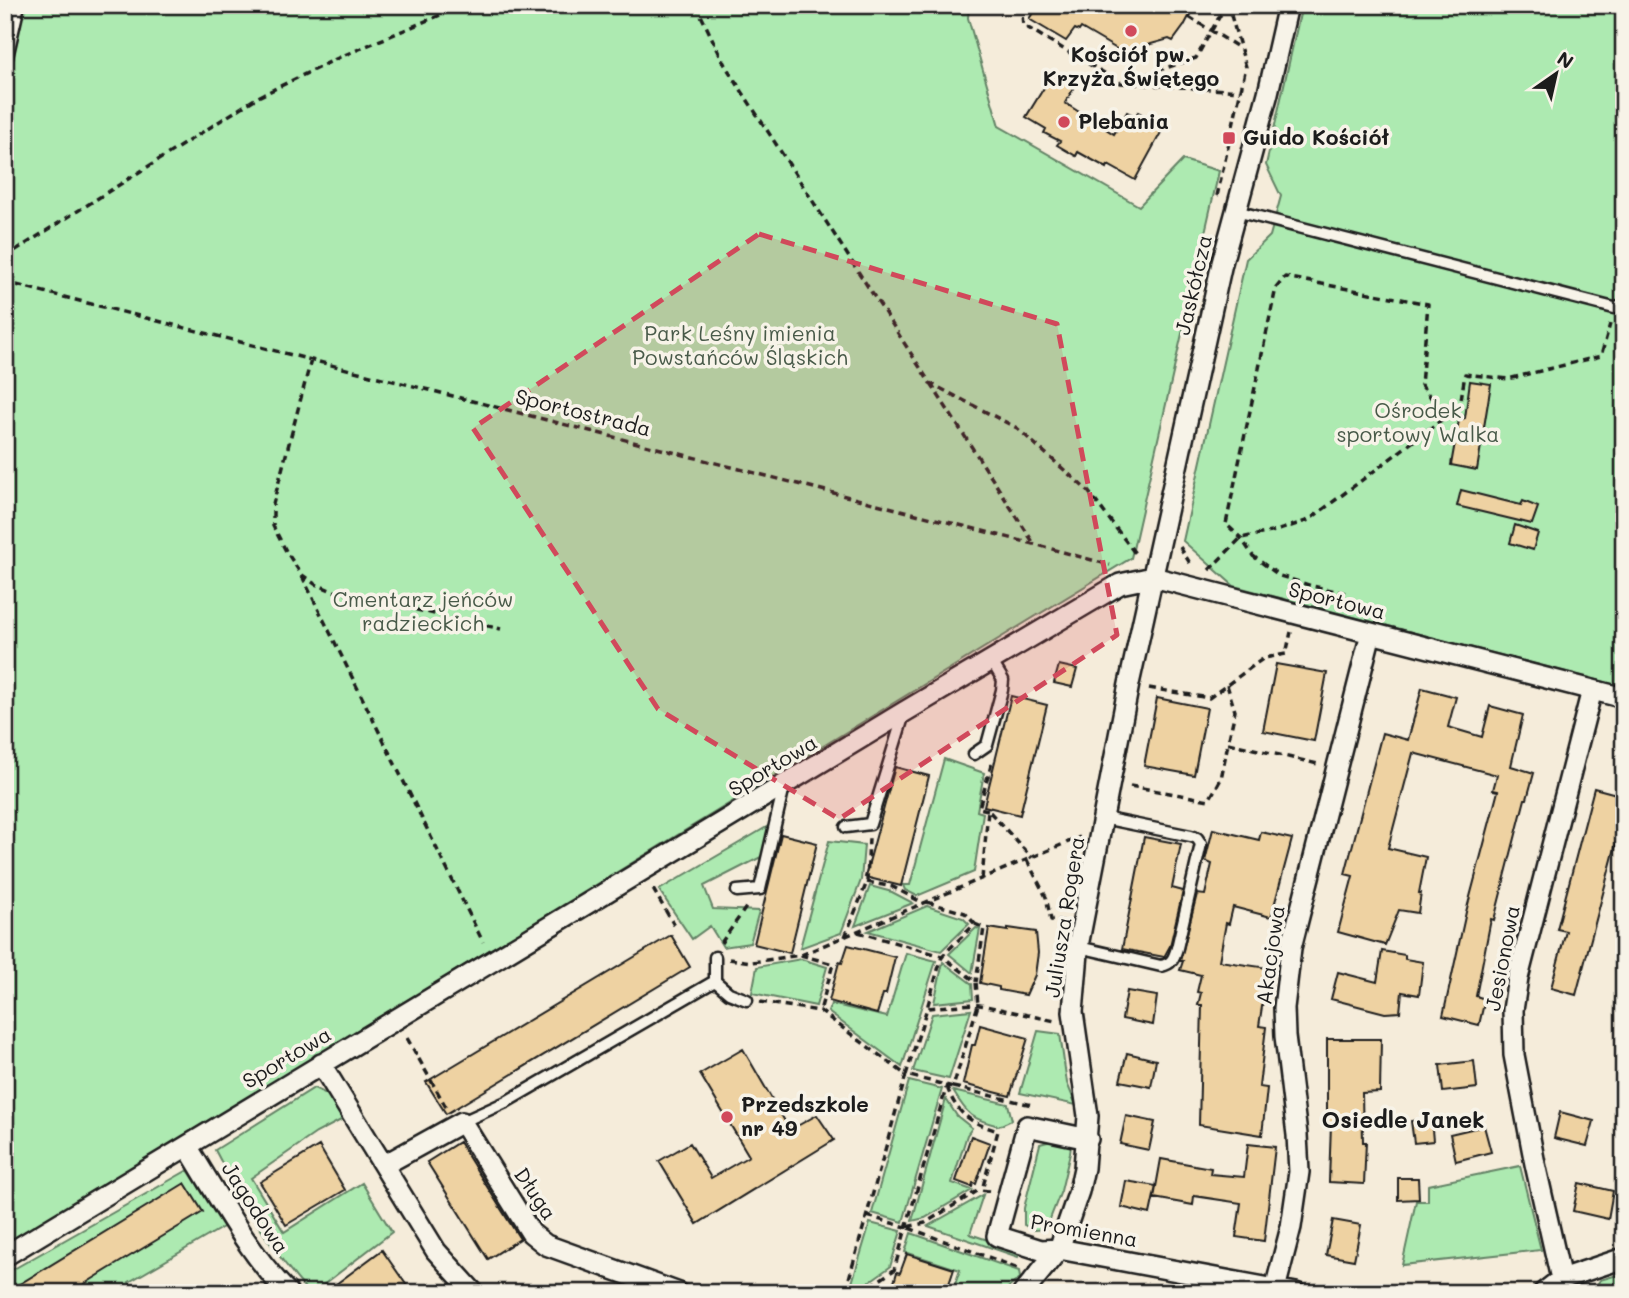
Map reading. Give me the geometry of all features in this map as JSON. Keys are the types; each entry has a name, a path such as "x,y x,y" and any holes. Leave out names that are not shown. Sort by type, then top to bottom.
{"street":[{"name":"Jaskółcza","path":"1153,577 1222,262 1268,93 1288,5"},
{"name":"Sportowa","path":"5,1256 1120,584 1153,577 1624,698"},
{"name":"Juliusza Rogera","path":"1023,1293 1059,1249 1079,1191 1088,1139 1088,1116 1074,1026 1075,976 1129,684 1153,577"},
{"name":"Akacjowa","path":"1275,1289 1292,1227 1299,1172 1285,1036 1284,1008 1289,968 1297,919 1371,633"},
{"name":"Jesionowa","path":"1550,1289 1514,1055 1513,1010 1518,978 1592,690"},
{"path":"321,1064 436,1251 474,1293"},
{"path":"384,1165 459,1123"},
{"name":"Długa","path":"459,1123 531,1233 546,1245 679,1293"},
{"name":"Promienna","path":"1088,1139 1027,1126 997,1236 1041,1250 1059,1249 1296,1293"},
{"name":"Jagodowa","path":"187,1146 243,1236 288,1293"},
{"path":"1550,1289 1624,1258"}],"lane":[{"path":"5,66 19,5"},
{"path":"1235,211 1619,307"},
{"path":"974,754 988,745 1002,690 1003,680 991,660"},
{"path":"846,827 870,824 904,712"},
{"path":"737,891 760,889 784,786"},
{"path":"1079,947 1161,966 1168,965 1177,948 1201,844 1197,838 1191,836 1102,823"},
{"path":"715,957 715,981 729,993 747,1000"},
{"path":"459,1123 506,1102 715,981"}],"path":[{"path":"5,257 258,97 340,57 464,5"},
{"path":"696,5 725,65 1034,544"},
{"path":"1021,5 1023,25 1121,83 1268,93"},
{"path":"1121,83 1196,58 1226,5"},
{"path":"1189,17 1240,48"},
{"path":"1345,593 1280,576 1253,556 1241,538 1226,524 1276,288 1285,278 1428,304 1421,385 1446,416"},
{"name":"Sportostrada","path":"5,282 1117,567"},
{"path":"1205,572 1241,538 1276,531 1309,520 1446,416 1460,405 1465,374 1508,379 1601,356 1619,307"},
{"path":"311,360 273,504 273,526 301,574 488,951"},
{"path":"930,383 1017,428 1088,491 1153,577"},
{"path":"301,574 333,591 501,629"},
{"path":"1129,684 1209,698 1264,658 1286,654 1296,613"},
{"path":"1111,782 1209,800 1221,779 1235,711 1227,685"},
{"path":"1228,743 1336,768"},
{"path":"988,745 994,754 979,808 988,810 1029,859 1046,897 1051,920 1083,923"},
{"path":"982,878 988,810"},
{"path":"760,889 720,945 715,957 752,962 801,955 1029,859 1102,823"},
{"path":"845,937 867,882 870,824"},
{"path":"867,882 893,887 925,903 965,913 975,924 984,928 976,982 978,1005 953,1087"},
{"path":"653,889 674,925"},
{"path":"845,1293 942,956 975,924"},
{"path":"856,932 942,956 976,982"},
{"path":"801,955 833,964 820,1011"},
{"path":"747,1000 820,1011 906,1075 1037,1105"},
{"path":"928,1008 978,1005 1074,1026"},
{"path":"406,1036 459,1123"},
{"path":"947,1085 962,1114 975,1124 998,1131 982,1190"},
{"path":"861,1293 894,1270 947,1085"},
{"path":"906,1227 925,1223 982,1190 1008,1196"},
{"path":"867,1216 906,1227 1040,1275"}],"highlighted area":[{"path":"759,234 1057,324 1117,635 839,819 658,709 473,428"}],"green space":[{"name":"Park Leśny imienia Powstańców Śląskich","path":"5,5 969,5 968,18 999,126 1139,206 1183,160 1219,171 1131,558 5,1246"},
{"name":"Ośrodek sportowy Walka","path":"1302,5 1624,5 1624,687 1234,586 1183,541 1246,259 1270,236 1281,196 1266,165"},
{"path":"944,759 984,773 977,811 983,813 974,872 917,896 905,890 903,885 910,885"},
{"path":"770,825 763,856 704,886 713,909 759,911 750,943 723,947 710,926 692,939 659,890"},
{"path":"829,841 864,845 861,880 841,933 800,948"},
{"path":"870,886 892,892 913,903 855,926"},
{"path":"927,906 963,918 969,924 941,951 868,931"},
{"path":"976,928 980,929 972,973 949,954"},
{"path":"906,953 936,961 902,1067 828,1012 831,1004 887,1017"},
{"path":"801,959 827,967 816,1006 752,993 757,967"},
{"path":"943,962 972,984 973,999 934,1003"},
{"path":"971,1010 949,1079 913,1071 932,1014"},
{"path":"1038,1031 1060,1034 1067,1083 1076,1105 1020,1093"},
{"path":"909,1081 942,1089 903,1222 872,1213"},
{"path":"314,1088 329,1095 343,1119 316,1133 251,1178 284,1232 362,1183 392,1232 318,1289 321,1293 309,1293 282,1260 235,1188 215,1150"},
{"path":"953,1091 1008,1104 1012,1120 999,1126 983,1121 967,1111"},
{"path":"946,1099 957,1116 972,1128 967,1135 952,1183 972,1190 925,1218 912,1221"},
{"path":"1051,1141 1071,1146 1070,1153 1061,1191 1046,1229 1034,1230 1024,1225 1024,1208 1040,1144"},
{"path":"1520,1166 1541,1250 1402,1265 1416,1201 1428,1201 1428,1185"},
{"path":"188,1170 225,1226 129,1282 136,1293 5,1293 5,1274"},
{"path":"983,1195 970,1234 1020,1251 1018,1257 928,1226"},
{"path":"870,1223 901,1231 890,1267 853,1293 849,1293"},
{"path":"911,1233 1019,1271 1020,1278 1002,1293 952,1293 960,1270 905,1252"},
{"path":"1624,1273 1624,1293 1592,1293 1600,1280"}],"building":[{"name":"Kościół pw. Krzyża Świętego","path":"1038,5 1195,5 1173,41 1169,39 1122,52 1081,28 1079,31 1075,29 1066,41 1029,19"},
{"name":"Plebania","path":"1053,73 1075,86 1065,103 1114,134 1127,112 1135,116 1138,112 1164,127 1135,180 1078,152 1076,156 1057,145 1060,141 1044,133 1046,129 1026,117"},
{"path":"1470,381 1491,384 1477,470 1451,465 1459,420 1465,418"},
{"path":"1461,490 1521,505 1523,501 1538,507 1532,524 1457,506"},
{"path":"1515,525 1538,533 1533,550 1510,543"},
{"path":"1276,664 1327,673 1314,741 1263,731"},
{"path":"1059,665 1077,669 1072,687 1054,683"},
{"path":"1422,688 1456,697 1448,727 1482,737 1490,706 1523,715 1511,766 1534,773 1494,920 1491,919 1476,996 1485,999 1479,1025 1443,1016 1466,912 1498,791 1493,790 1497,775 1413,753 1388,848 1426,857 1418,913 1399,910 1385,945 1338,932 1353,876 1345,874 1382,733 1408,740"},
{"path":"1011,696 1047,705 1020,815 984,806"},
{"path":"1157,698 1207,708 1194,775 1144,766"},
{"path":"895,767 929,776 901,886 865,877"},
{"path":"1594,788 1624,796 1624,814 1576,995 1551,988 1566,931 1557,929"},
{"path":"1213,829 1259,840 1261,832 1292,839 1271,917 1233,907 1229,924 1226,923 1219,961 1268,968 1259,1026 1266,1027 1259,1087 1267,1088 1262,1135 1199,1125 1202,1005 1198,1005 1201,993 1197,992 1201,975 1180,970 1183,961 1180,961 1197,894 1205,895 1212,864 1205,861"},
{"path":"781,834 817,843 790,953 754,944"},
{"path":"1144,837 1181,844 1172,888 1183,891 1170,946 1164,957 1122,949"},
{"path":"989,928 1036,932 1038,953 1035,975 1026,995 980,983"},
{"path":"671,935 690,967 446,1114 426,1082"},
{"path":"848,945 895,957 886,994 883,994 877,1014 829,1001 839,962 842,963"},
{"path":"1382,951 1423,962 1419,995 1402,992 1400,1012 1385,1013 1331,999 1338,972 1377,982"},
{"path":"1127,991 1157,996 1153,1025 1122,1019"},
{"path":"980,1025 1028,1038 1010,1096 963,1084 972,1045 975,1045"},
{"path":"1327,1039 1381,1039 1380,1092 1362,1093 1363,1142 1366,1142 1364,1184 1329,1182 1331,1124 1327,1124"},
{"path":"743,1049 790,1130 817,1115 834,1140 697,1224 659,1161 690,1143 711,1178 749,1156 700,1074"},
{"path":"1127,1053 1156,1060 1151,1087 1120,1081"},
{"path":"1474,1061 1477,1088 1443,1092 1440,1065"},
{"path":"1560,1112 1594,1121 1587,1146 1554,1138"},
{"path":"1126,1116 1155,1122 1149,1150 1120,1144"},
{"path":"1431,1118 1433,1141 1414,1143 1411,1121"},
{"path":"1484,1126 1491,1152 1456,1161 1450,1134"},
{"path":"971,1136 990,1143 976,1184 973,1183 972,1187 956,1181"},
{"path":"459,1142 520,1239 488,1259 427,1162"},
{"path":"1248,1144 1275,1147 1264,1241 1236,1237 1241,1203 1194,1196 1193,1205 1154,1198 1161,1159 1211,1168 1210,1174 1244,1177"},
{"path":"319,1146 345,1190 286,1225 260,1182"},
{"path":"1398,1178 1418,1178 1419,1199 1398,1200"},
{"path":"1126,1181 1156,1186 1150,1214 1121,1207"},
{"path":"185,1183 203,1212 70,1293 5,1293"},
{"path":"1579,1183 1613,1191 1608,1219 1573,1211"},
{"path":"1333,1220 1361,1225 1354,1260 1326,1255"},
{"path":"382,1250 412,1293 324,1293"},
{"path":"907,1254 954,1269 946,1293 891,1293 897,1272 900,1273"}],"place":[{"name":"Kościół pw. Krzyża Świętego","path":"1131,31"},
{"name":"Plebania","path":"1064,122"},
{"name":"Guido Kościół","path":"1229,138"},
{"name":"Przedszkole nr 49","path":"727,1117"}],"district":[{"name":"Osiedle Janek","path":"1403,1120"}],"park label":[{"name":"Cmentarz jeńców radzieckich","path":"423,612"}]}
